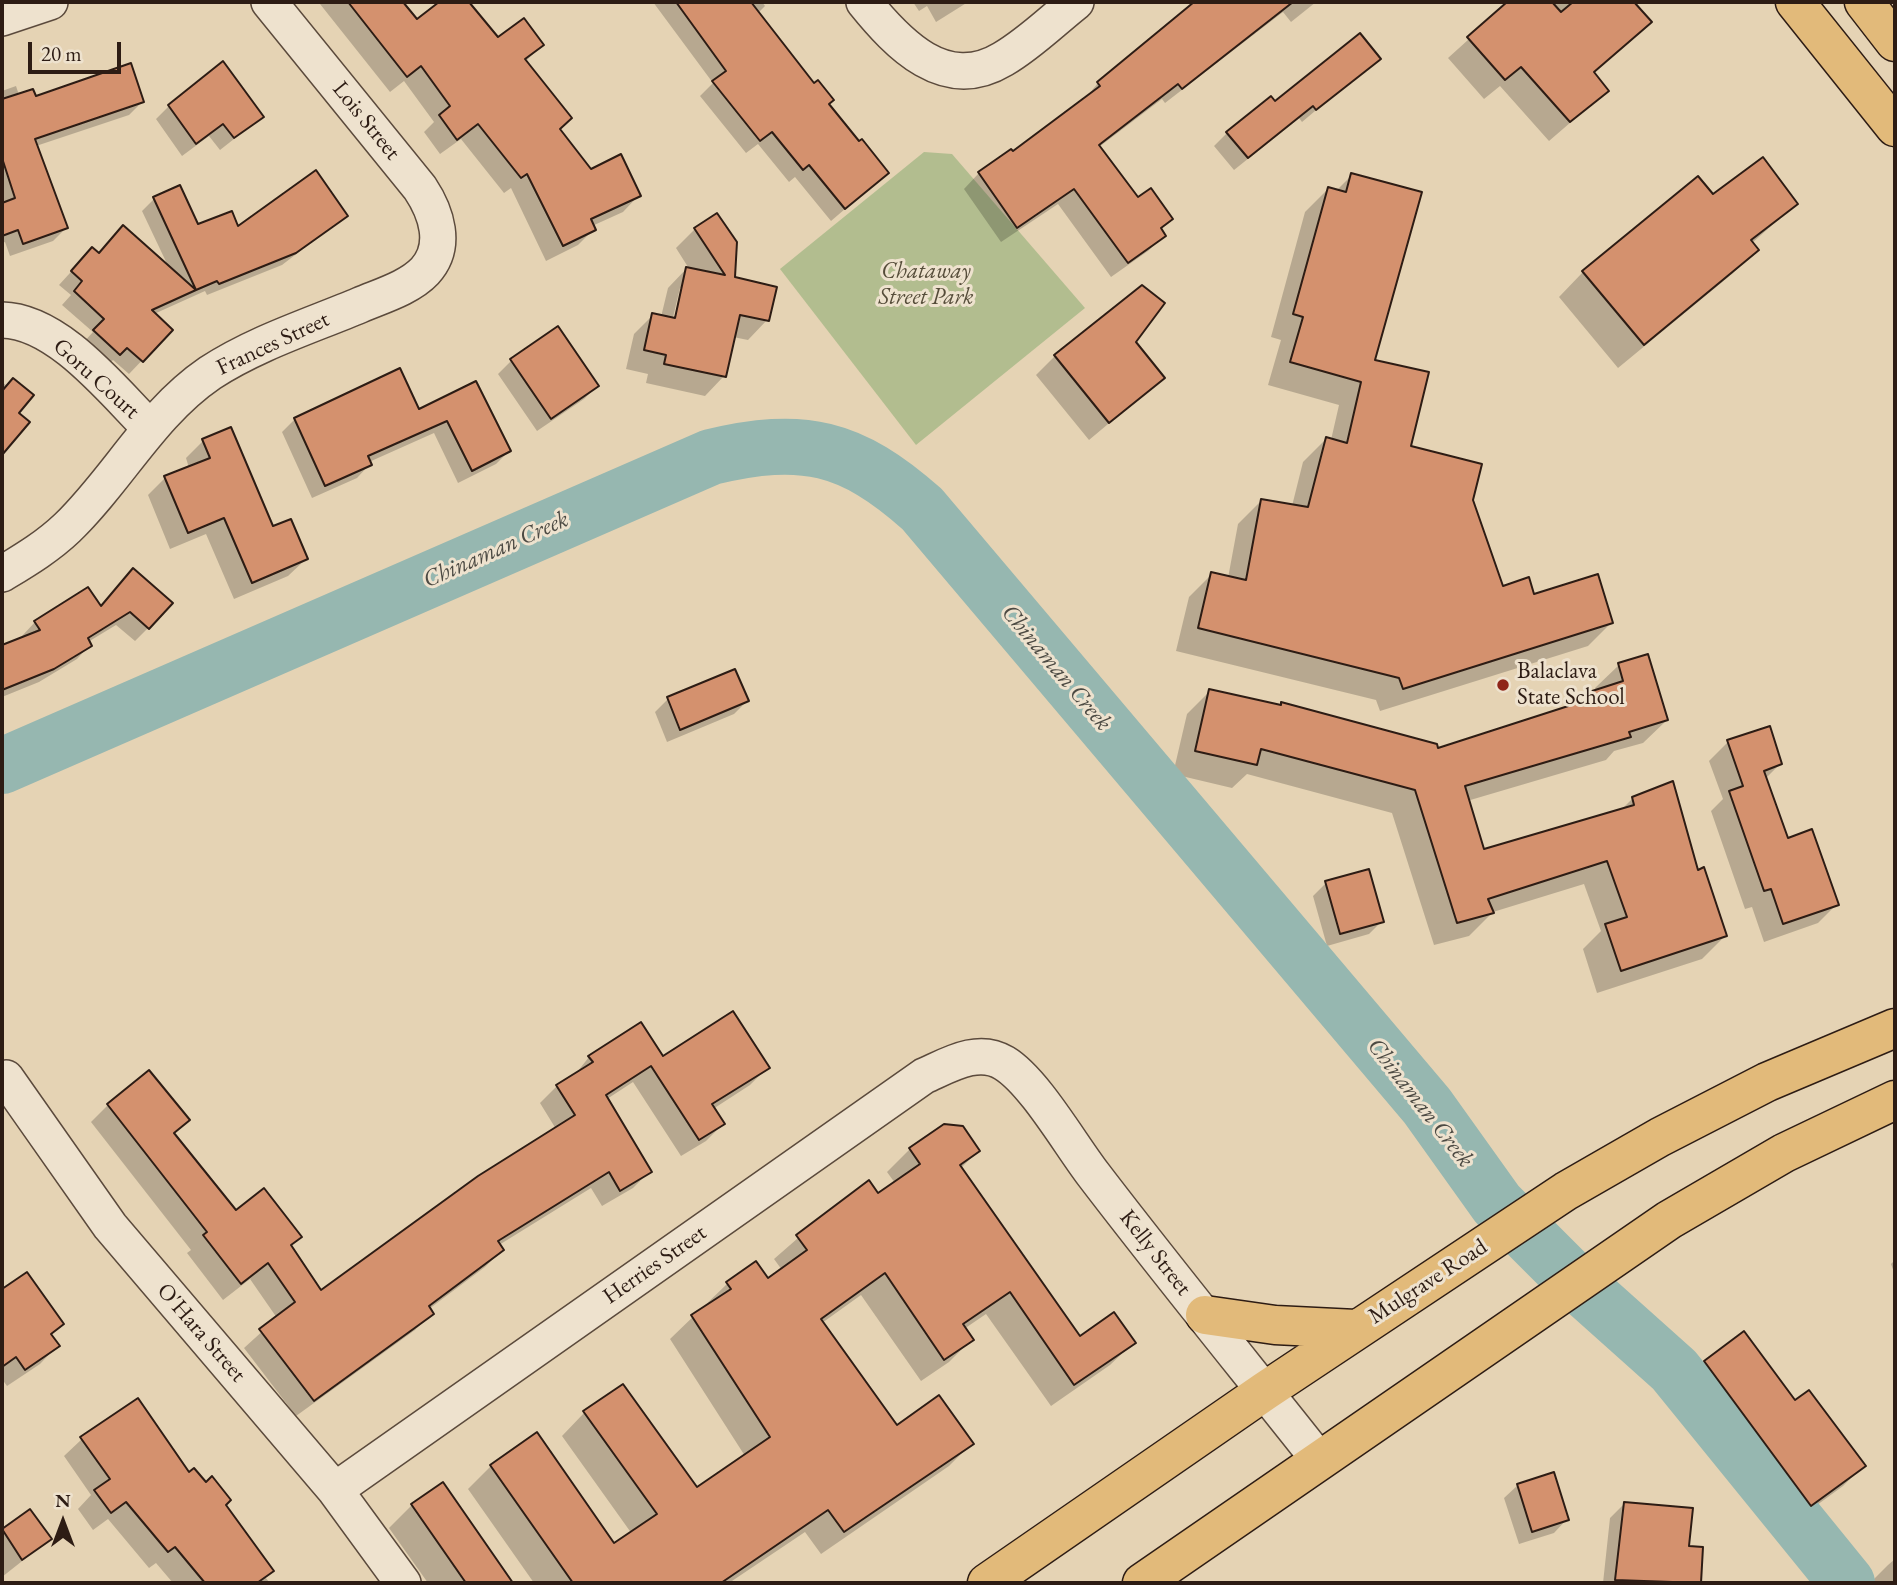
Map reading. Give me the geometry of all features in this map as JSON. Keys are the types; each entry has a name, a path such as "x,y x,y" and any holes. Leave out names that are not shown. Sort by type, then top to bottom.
{"main road":[{"path":"1795,2 1895,127"},
{"path":"1864,2 1895,42"},
{"name":"Mulgrave Road","path":"987,1583 1356,1329 1544,1205 1660,1137 1767,1082 1895,1028"},
{"path":"1142,1583 1551,1300 1724,1186 1844,1122 1895,1100"},
{"path":"1205,1315 1275,1325 1356,1329"}],"street":[{"path":"2,18 50,2"},
{"name":"Lois Street","path":"270,2 420,188 431,205 438,226 437,251"},
{"path":"864,2 892,38 910,51 950,69 968,71 1001,61 1076,2"},
{"name":"Frances Street","path":"2,574 42,550 68,527 114,474 149,427 209,374 243,354 400,288 425,271 437,251"},
{"name":"Goru Court","path":"2,320 40,330 69,348 149,427"},
{"name":"Kelly Street","path":"983,1055 1003,1062 1021,1076 1092,1174 1320,1461"},
{"name":"Herries Street","path":"335,1490 924,1076 957,1061 983,1055"},
{"name":"O'Hara Street","path":"6,1078 110,1226 335,1490 403,1583"}],"green space":[{"name":"Chataway Street Park","path":"924,152 952,154 1085,308 916,445 780,269"}],"building":[{"path":"348,2 403,2 417,19 439,2 469,2 498,37 524,18 544,45 525,59 572,118 560,129 591,169 621,154 641,196 591,219 596,230 563,246 527,174 521,178 478,124 457,140 439,115 450,106 421,66 407,77"},
{"path":"676,2 751,2 814,83 818,80 834,100 829,104 889,173 845,209 809,165 803,170 772,132 760,141 712,81 726,71"},
{"path":"1194,2 1293,2 1182,89 1178,84 1099,145 1138,197 1151,188 1173,219 1161,228 1166,236 1128,263 1074,189 1017,228 978,172 1011,149 1013,151 1100,86 1097,82"},
{"path":"1507,2 1552,2 1561,12 1573,2 1634,2 1652,22 1594,72 1609,91 1570,122 1521,67 1505,80 1467,37"},
{"path":"1360,33 1381,59 1316,110 1313,106 1248,158 1226,132 1271,96 1275,101"},
{"path":"223,61 264,117 234,138 223,124 196,144 168,105"},
{"path":"131,63 144,102 35,139 68,228 23,244 18,230 2,236 2,203 15,198 2,158 2,99 33,89 36,96"},
{"path":"1763,157 1798,204 1751,240 1759,250 1644,345 1582,271 1698,176 1713,194"},
{"path":"316,170 348,216 296,253 219,284 217,281 196,290 153,197 180,185 198,224 232,211 238,226"},
{"path":"1351,173 1422,192 1375,360 1429,372 1411,446 1482,464 1473,500 1503,586 1529,577 1534,594 1598,574 1613,623 1403,689 1399,678 1198,628 1211,572 1246,580 1261,499 1308,507 1326,437 1347,443 1361,382 1290,362 1303,317 1293,314 1328,187 1346,192"},
{"path":"717,213 737,242 735,277 777,287 769,321 740,315 726,377 664,364 666,355 644,350 652,313 675,318 686,267 725,275 694,228"},
{"path":"123,225 196,290 152,310 173,330 143,362 127,348 120,355 93,330 104,319 74,291 82,281 71,271 92,247 99,253"},
{"path":"1142,285 1165,303 1136,342 1165,378 1109,423 1054,355"},
{"path":"558,326 599,386 551,419 510,359"},
{"path":"400,368 419,409 476,381 511,451 472,471 447,421 368,456 372,465 325,486 294,418"},
{"path":"13,378 34,395 19,413 30,422 2,455 2,391"},
{"path":"231,427 273,526 291,519 308,559 252,583 224,518 188,533 164,476 210,458 202,439"},
{"path":"133,568 173,603 149,629 130,612 88,638 92,646 54,669 2,690 2,645 40,630 34,621 88,587 101,606"},
{"path":"1648,654 1668,720 1629,732 1631,737 1465,786 1484,849 1634,805 1632,797 1673,781 1698,870 1704,867 1727,936 1621,971 1605,924 1627,917 1607,861 1488,899 1494,913 1457,923 1415,790 1261,749 1257,765 1195,751 1209,689 1281,705 1281,702 1437,744 1438,748 1590,699 1589,692 1623,681 1618,663"},
{"path":"735,669 749,701 680,730 667,697"},
{"path":"1770,726 1782,764 1764,771 1788,838 1812,829 1839,905 1783,924 1771,889 1764,891 1729,791 1743,786 1727,740"},
{"path":"1369,869 1384,922 1340,934 1325,881"},
{"path":"733,1011 770,1068 712,1104 725,1124 699,1140 651,1066 606,1095 652,1172 620,1191 609,1172 498,1241 504,1250 429,1306 434,1314 314,1401 259,1329 295,1302 268,1263 241,1284 203,1235 207,1232 107,1104 149,1070 190,1120 174,1133 236,1210 264,1188 302,1237 291,1245 321,1290 478,1176 575,1115 556,1085 593,1062 588,1056 641,1022 663,1056"},
{"path":"944,1124 963,1126 980,1151 960,1165 1080,1336 1114,1312 1136,1343 1074,1385 1010,1292 963,1324 974,1340 944,1360 885,1273 821,1319 897,1425 939,1395 974,1444 844,1532 828,1510 721,1583 573,1583 490,1465 537,1432 614,1543 657,1514 583,1411 623,1384 697,1487 770,1437 691,1315 731,1289 726,1282 756,1261 768,1278 807,1250 796,1235 869,1180 878,1193 920,1164 909,1148"},
{"path":"27,1272 64,1324 51,1334 60,1346 25,1370 16,1357 2,1367 2,1289"},
{"path":"1744,1331 1795,1400 1809,1390 1866,1466 1811,1506 1704,1361"},
{"path":"138,1398 189,1472 194,1468 206,1482 212,1476 231,1500 226,1505 274,1571 257,1583 205,1583 175,1547 168,1552 126,1502 111,1513 94,1490 110,1479 80,1437"},
{"path":"1554,1472 1569,1520 1532,1532 1517,1484"},
{"path":"443,1482 513,1583 466,1583 411,1504"},
{"path":"1624,1502 1693,1508 1689,1546 1703,1547 1701,1583 1615,1580"},
{"path":"30,1509 52,1539 22,1560 2,1529"}],"waterway":[{"name":"Chinaman Creek","path":"2,766 711,457 744,450 799,447 848,459 872,471 922,509 1427,1106 1497,1204 1570,1277 1674,1370 1847,1583"}],"place":[{"name":"Balaclava State School","path":"1503,685"}]}
